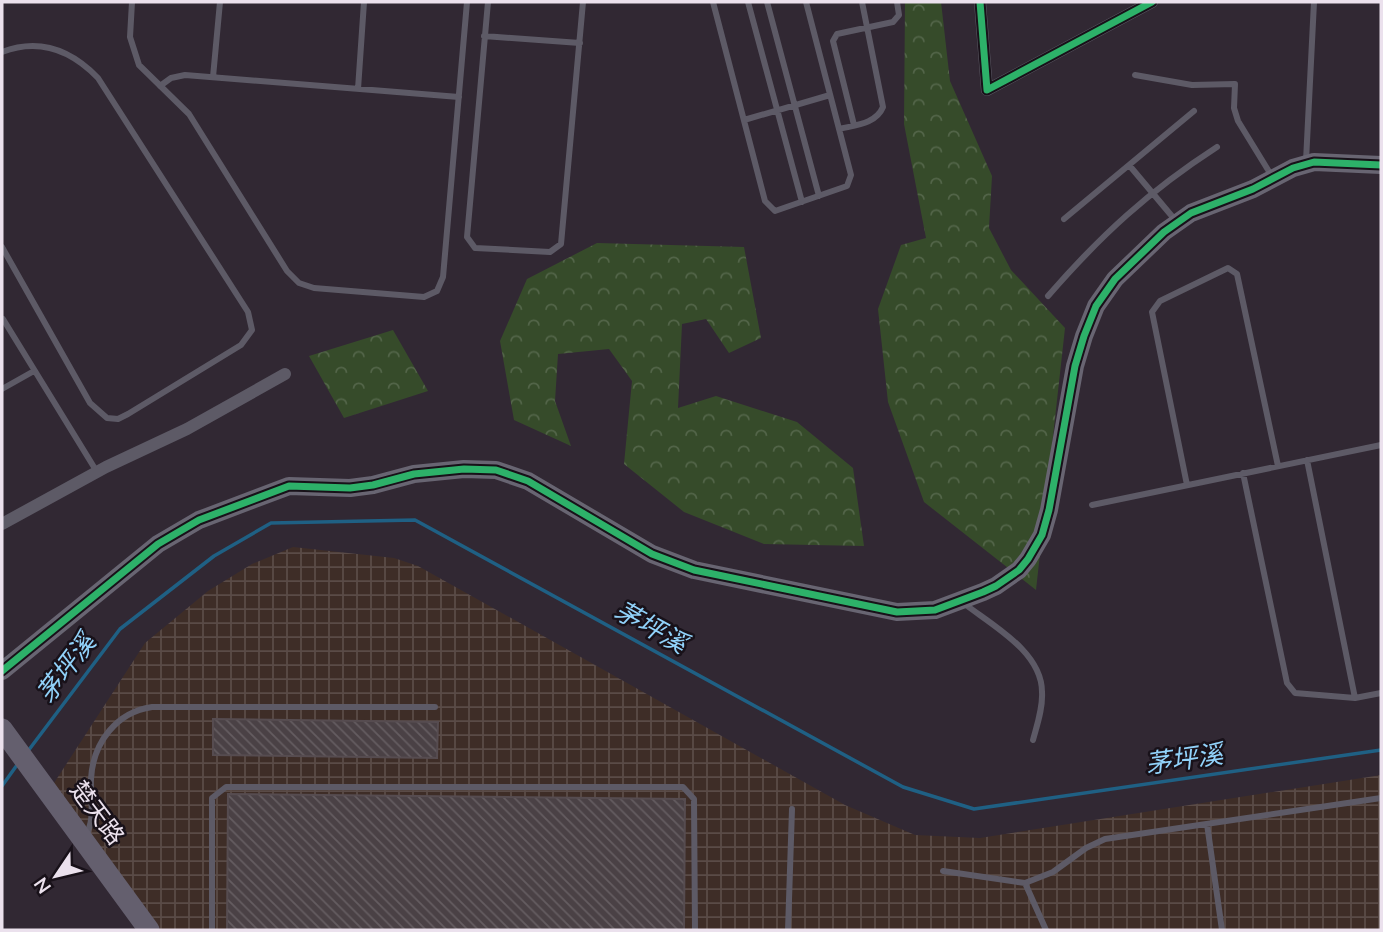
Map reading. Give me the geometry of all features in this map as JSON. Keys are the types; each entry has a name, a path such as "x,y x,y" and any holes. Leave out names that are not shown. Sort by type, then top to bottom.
{"highway":[{"name":"楚天路","path":"2,729 149,930"}],"street":[{"path":"980,2 987,90 1152,2"},
{"path":"2,671 158,544 199,520 289,486 350,488 414,474 464,468 496,470 528,481 652,554 694,570 897,612 935,610 960,601 1008,579 1019,570 1036,548 1049,510 1075,366 1084,336 1096,306 1115,279 1139,253 1191,214 1274,180 1293,168 1314,162 1381,165"},
{"path":"2,524 97,472 187,429 285,374"}],"lane":[{"path":"132,2 130,37 132,51 139,65 189,114 287,271 299,283 314,288 424,297 437,291 443,277 467,2"},
{"path":"213,77 220,2"},
{"path":"358,89 364,2"},
{"path":"488,2 467,237 475,248 550,252 561,244 583,2"},
{"path":"713,2 765,201 775,211 846,186 851,175 806,2"},
{"path":"748,2 802,202"},
{"path":"767,2 819,196"},
{"path":"839,129 873,120 879,116 883,107 862,2"},
{"path":"854,125 833,41 837,34 893,22 899,15 897,2"},
{"path":"1306,164 1314,2"},
{"path":"484,37 580,43"},
{"path":"2,52 29,46 60,50 80,61 98,78 248,312 252,330 241,345 139,408 118,419 107,418 90,403 2,247"},
{"path":"160,86 171,78 185,75 459,97"},
{"path":"1135,75 1192,85 1235,84 1234,108 1238,121 1274,180"},
{"path":"744,120 830,95"},
{"path":"1064,219 1194,111"},
{"path":"1048,296 1086,253 1152,192 1217,147"},
{"path":"1129,165 1177,223"},
{"path":"1188,485 1152,312 1160,301 1228,268 1237,274 1278,466"},
{"path":"3,319 97,472"},
{"path":"2,389 34,370"},
{"path":"1092,505 1381,445"},
{"path":"1307,460 1355,698"},
{"path":"1244,473 1287,683 1295,693 1355,698 1381,693"},
{"path":"960,601 1017,645 1038,673 1043,690 1042,705 1033,740"},
{"path":"84,839 90,828 92,815 91,779 96,755 115,723 139,709 152,706 435,707"},
{"path":"212,930 212,798 226,787 683,787 694,799 695,930"},
{"path":"943,871 1025,883 1053,872 1086,848 1105,839 1381,798"},
{"path":"788,930 792,810"},
{"path":"1207,824 1222,930"},
{"path":"1025,883 1046,930"}],"shaded area":[{"path":"293,547 394,558 418,566 845,805 915,835 980,838 1381,775 1381,930 155,930 54,783 145,643 208,591 252,564"}],"green space":[{"path":"905,2 941,2 950,81 992,176 989,228 1011,270 1065,328 1036,590 924,502 888,402 878,309 901,245 926,238 904,124"},
{"path":"597,243 744,247 761,338 729,353 706,319 682,324 678,408 716,396 797,422 853,468 864,546 764,544 684,512 624,464 632,381 609,349 558,354 555,401 571,446 514,420 500,341 527,279"},
{"path":"393,330 428,391 344,418 309,356"}],"building":[{"path":"213,719 438,722 437,758 213,755"},
{"path":"228,794 685,799 684,930 227,930"}],"waterway":[{"name":"茅坪溪","path":"28,751 120,629 214,556 271,523 415,520 903,787 974,809 1381,750"},
{"name":"茅坪溪","path":"2,786 17,765"}],"cycle path":[{"path":"980,2 987,90 1152,2"},
{"path":"2,671 158,544 199,520 289,486 350,488 414,474 464,469 496,470 528,481 652,554 694,570 897,612 935,610 996,586 1019,570 1042,535 1075,366 1096,306 1115,279 1164,232 1191,213 1253,189 1293,168 1314,162 1381,165"}]}
